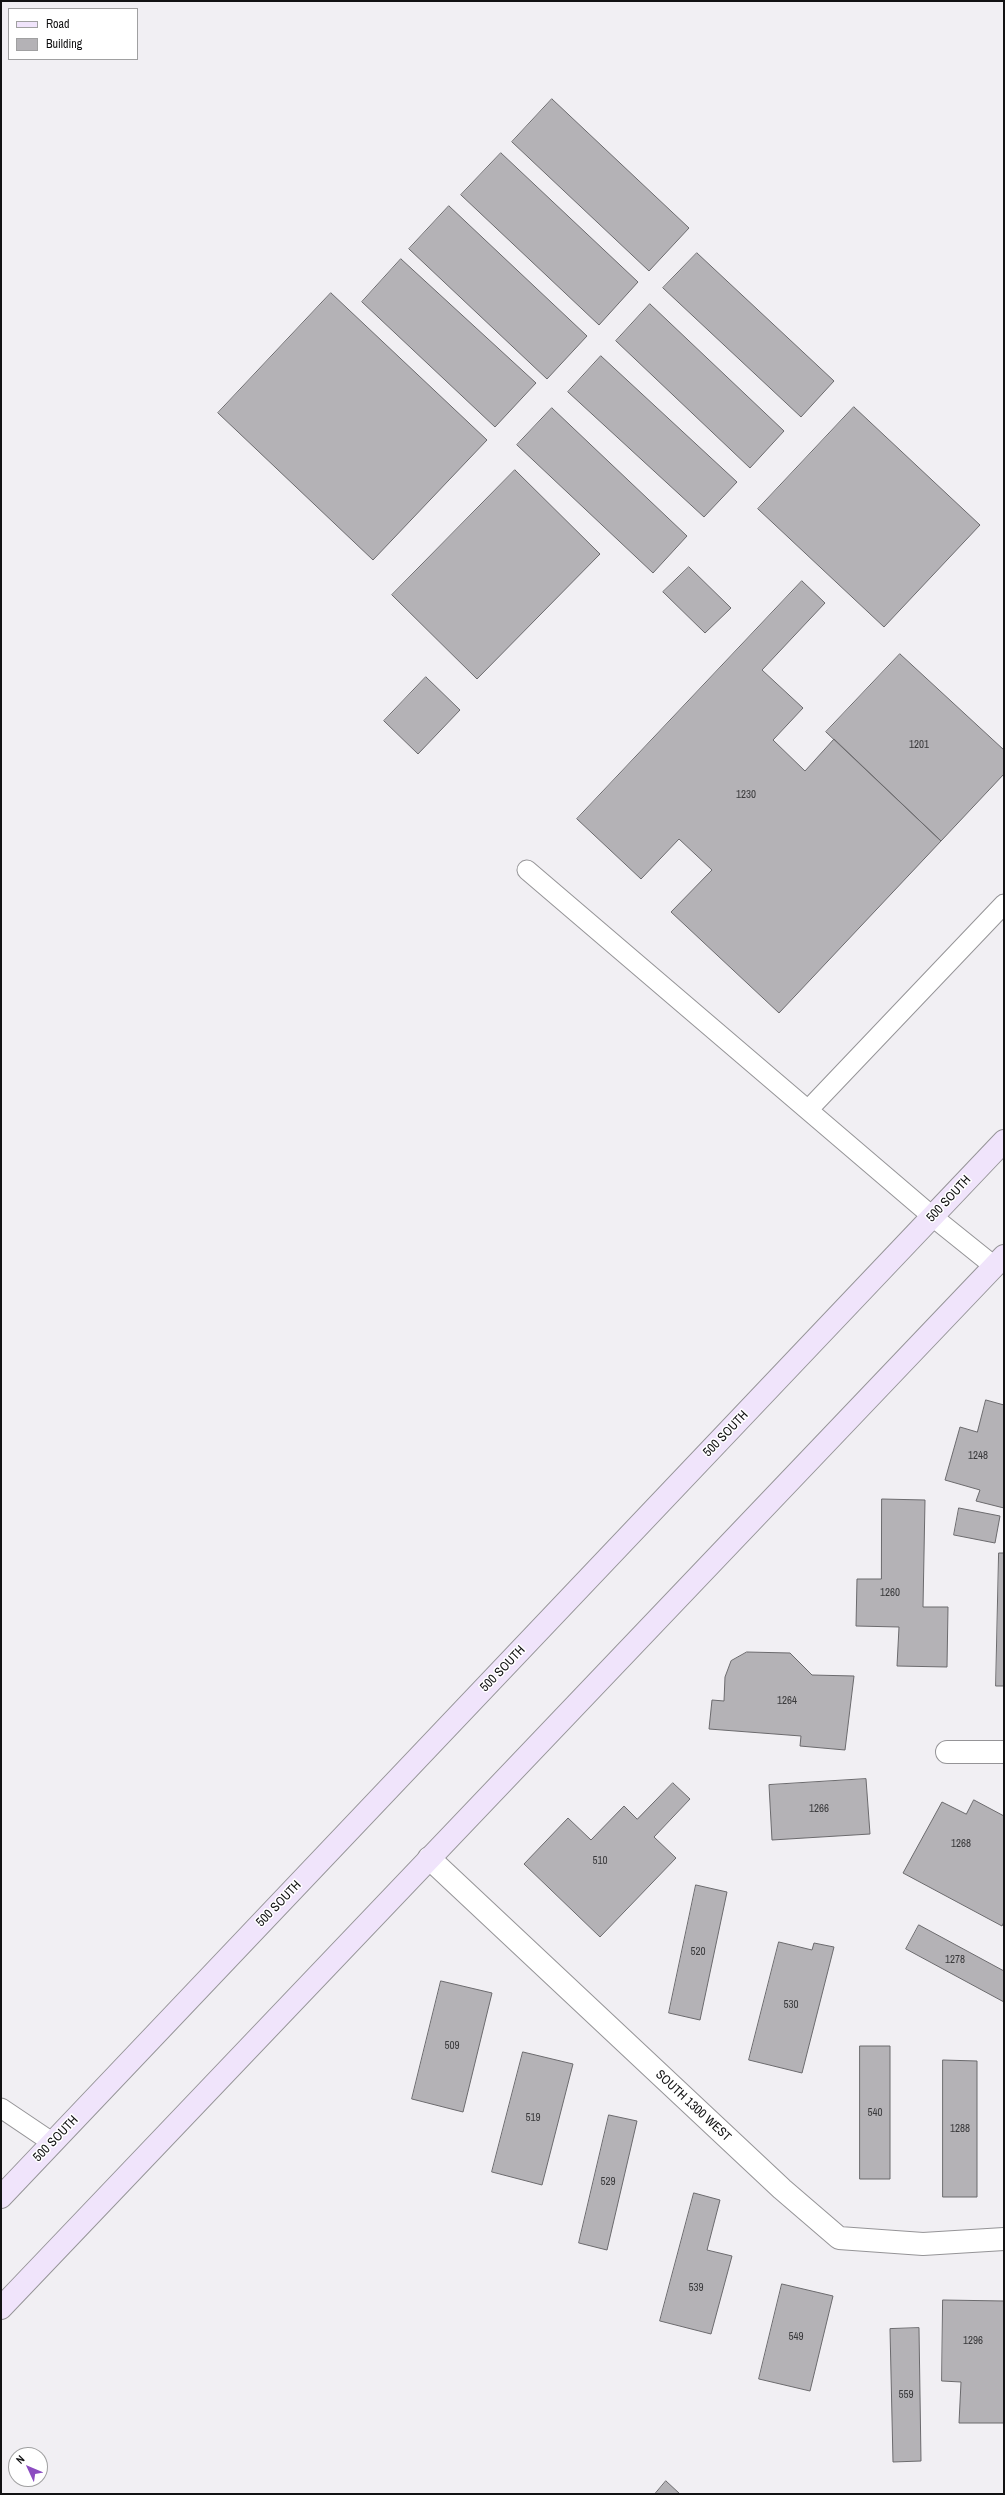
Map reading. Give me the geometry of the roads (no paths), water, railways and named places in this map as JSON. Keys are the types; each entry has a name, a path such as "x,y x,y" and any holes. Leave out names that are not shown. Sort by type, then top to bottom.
{"main road":[{"name":"500 SOUTH","path":"1,2197 1004,1141"},
{"path":"1,2308 999,1261"}],"street":[{"path":"947,1752 1004,1752"},
{"name":"SOUTH 1300 WEST","path":"429,1858 782,2189 839,2238 923,2244 1004,2239"}],"lane":[{"path":"527,870 932,1217 999,1261"},
{"path":"808,1110 1004,904"},
{"path":"1,2108 52,2143"}]}
